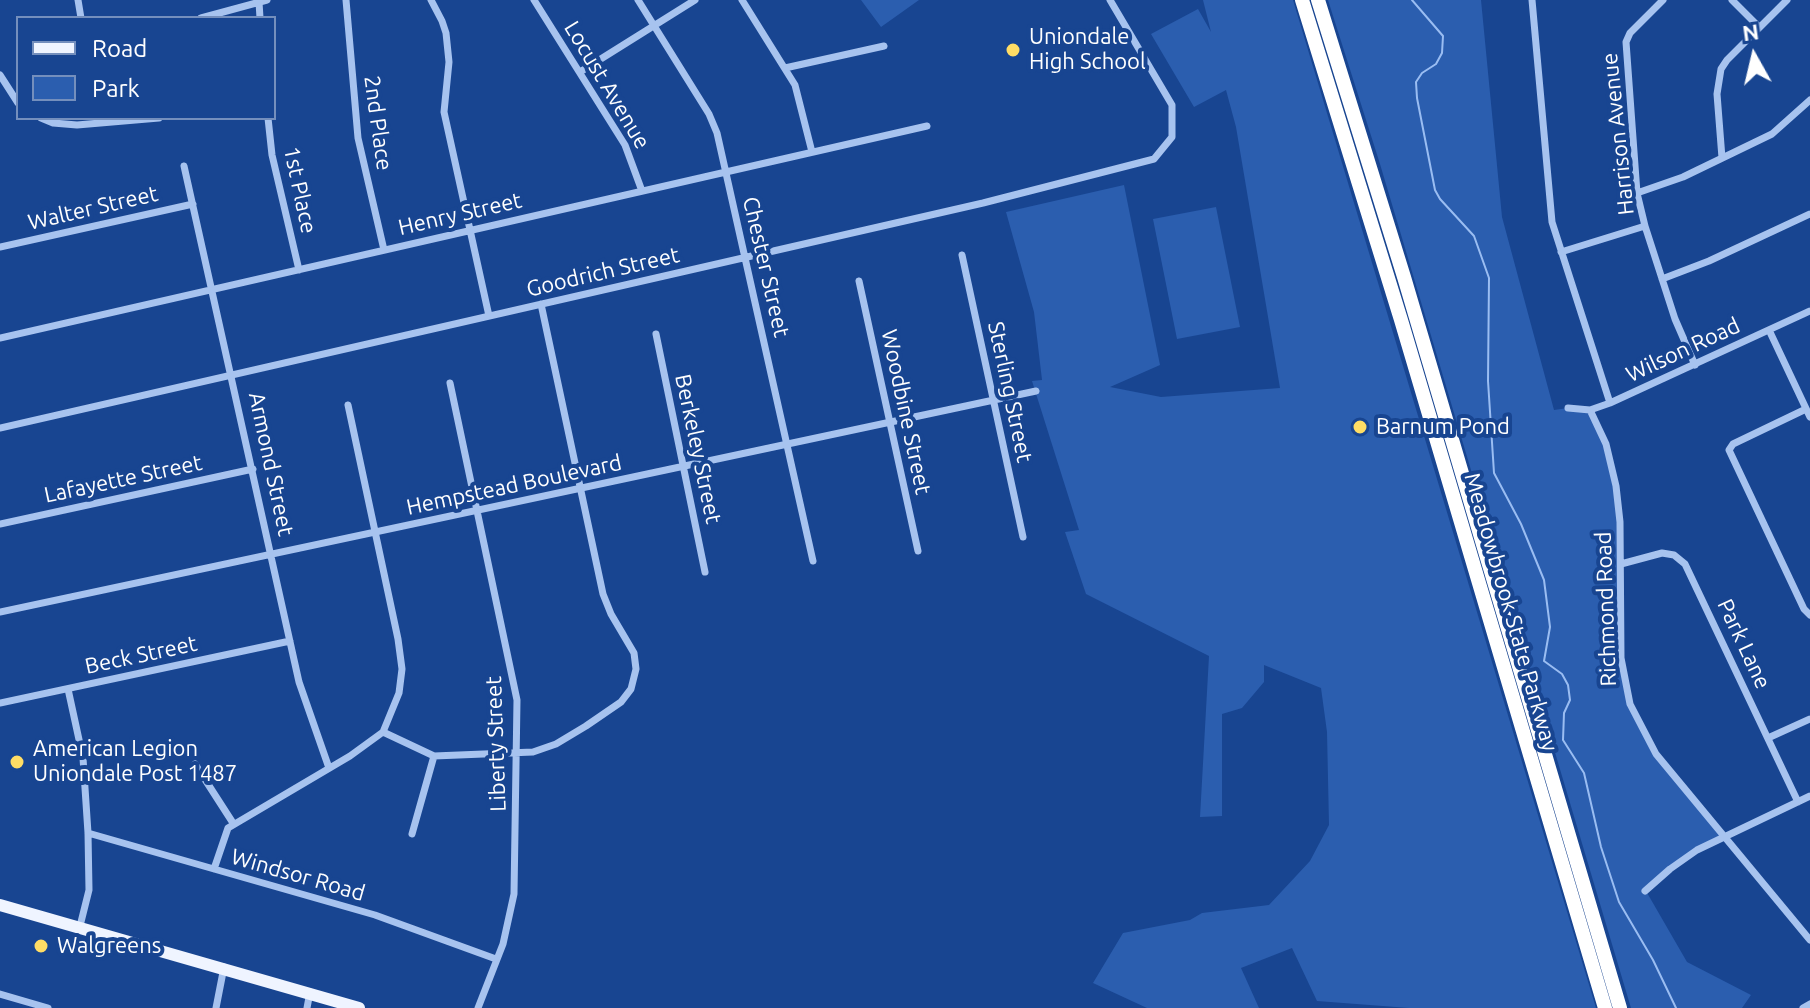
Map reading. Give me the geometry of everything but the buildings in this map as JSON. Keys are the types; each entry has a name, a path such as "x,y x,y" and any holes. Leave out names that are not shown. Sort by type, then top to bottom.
{"highway":[{"name":"Meadowbrook State Parkway","path":"1302,0 1393,291 1605,1008"},
{"name":"Meadowbrook State Parkway","path":"1318,0 1404,277 1620,1008"}],"main road":[{"path":"0,905 359,1008"}],"street":[{"name":"2nd Place","path":"346,0 358,138 384,250"},
{"path":"431,0 446,33 449,62 444,112 489,316"},
{"name":"Locust Avenue","path":"534,0 625,145 642,191"},
{"name":"Chester Street","path":"638,0 709,114 746,257 813,561"},
{"path":"580,72 695,0"},
{"path":"742,0 785,68 798,96 812,152"},
{"name":"Goodrich Street","path":"0,428 983,203 1154,159 1172,137 1172,105 1110,0"},
{"path":"1532,0 1550,208 1561,252 1610,403"},
{"path":"1732,0 1759,27"},
{"path":"1722,158 1717,80 1727,60 1787,0"},
{"path":"208,16 263,1"},
{"name":"Harrison Avenue","path":"1659,1 1630,33 1626,42 1637,193 1675,319 1695,365"},
{"path":"785,68 884,46"},
{"path":"0,75 16,100"},
{"path":"1637,193 1669,183 1772,134 1810,100"},
{"path":"48,120 67,125 133,120"},
{"name":"1st Place","path":"268,120 272,155 299,270"},
{"name":"Henry Street","path":"0,338 927,126"},
{"name":"Armond Street","path":"184,166 299,682 329,768"},
{"name":"Walter Street","path":"0,247 193,204"},
{"path":"1662,279 1709,261 1810,214"},
{"path":"1561,252 1645,226"},
{"name":"Sterling Street","path":"962,255 1023,537"},
{"name":"Woodbine Street","path":"859,281 918,551"},
{"path":"383,732 434,756 517,755 556,744 586,726 621,702 635,679 634,653 603,594 541,304"},
{"name":"Wilson Road","path":"1568,408 1590,410 1610,403 1810,311"},
{"path":"1769,330 1808,413 1733,444 1729,450 1804,609 1810,615"},
{"name":"Berkeley Street","path":"656,334 705,572"},
{"name":"Liberty Street","path":"450,383 517,700 514,894 510,923 478,1008"},
{"name":"Hempstead Boulevard","path":"0,612 1036,391"},
{"path":"214,869 223,840 233,823 329,768 383,732 399,693 402,669 348,405"},
{"name":"Richmond Road","path":"1590,410 1606,444 1616,486 1620,522 1621,658 1630,704 1641,731 1656,754 1810,940"},
{"name":"Lafayette Street","path":"0,524 253,469"},
{"name":"Park Lane","path":"1621,564 1662,553 1674,555 1685,564 1798,802"},
{"name":"Beck Street","path":"0,703 290,641"},
{"path":"68,689 83,758 88,833 89,890 80,926"},
{"path":"1768,738 1810,719"},
{"path":"412,834 434,756"},
{"path":"195,764 233,823"},
{"path":"1645,891 1688,856 1810,796"},
{"name":"Windsor Road","path":"88,833 375,915 496,959"},
{"path":"216,1008 224,967"},
{"path":"307,1008 310,992"},
{"path":"0,994 48,1008"},
{"path":"1803,1008 1810,1004"}],"green space":[{"path":"861,0 919,0 881,27"},
{"path":"1203,0 1293,0 1596,1008 1409,1008 1317,1001 1292,948 1241,968 1259,1008 1147,1008 1093,983 1123,933 1190,920 1202,913 1269,905 1310,861 1329,825 1327,732 1321,688 1264,665 1264,682 1242,708 1222,714 1222,816 1200,817 1209,656 1086,594 1065,532 1079,530 1032,381 1042,380 1034,312 1006,212 1124,185 1160,365 1110,387 1161,397 1280,388 1236,127 1226,90 1194,107 1151,34 1198,9 1211,32"},
{"path":"1328,0 1481,0 1502,217 1554,410 1590,410 1602,435 1616,486 1624,681 1641,731 1724,837 1697,850 1646,891 1687,962 1751,995 1742,1008 1631,1008 1380,164"},
{"path":"1216,207 1240,327 1177,339 1153,219"}],"waterway":[{"path":"1412,0 1443,36 1442,53 1436,64 1422,73 1416,82 1417,98 1435,190 1474,236 1489,278 1488,381 1494,473 1521,524 1544,580 1550,627 1544,661 1562,674 1568,685 1570,700 1564,713 1563,740 1584,773 1601,847 1619,902 1653,960 1676,1008"}],"place":[{"name":"Uniondale High School","path":"1013,50"},
{"name":"Barnum Pond","path":"1360,427"},
{"name":"American Legion Uniondale Post 1487","path":"17,762"},
{"name":"Walgreens","path":"41,946"}]}
